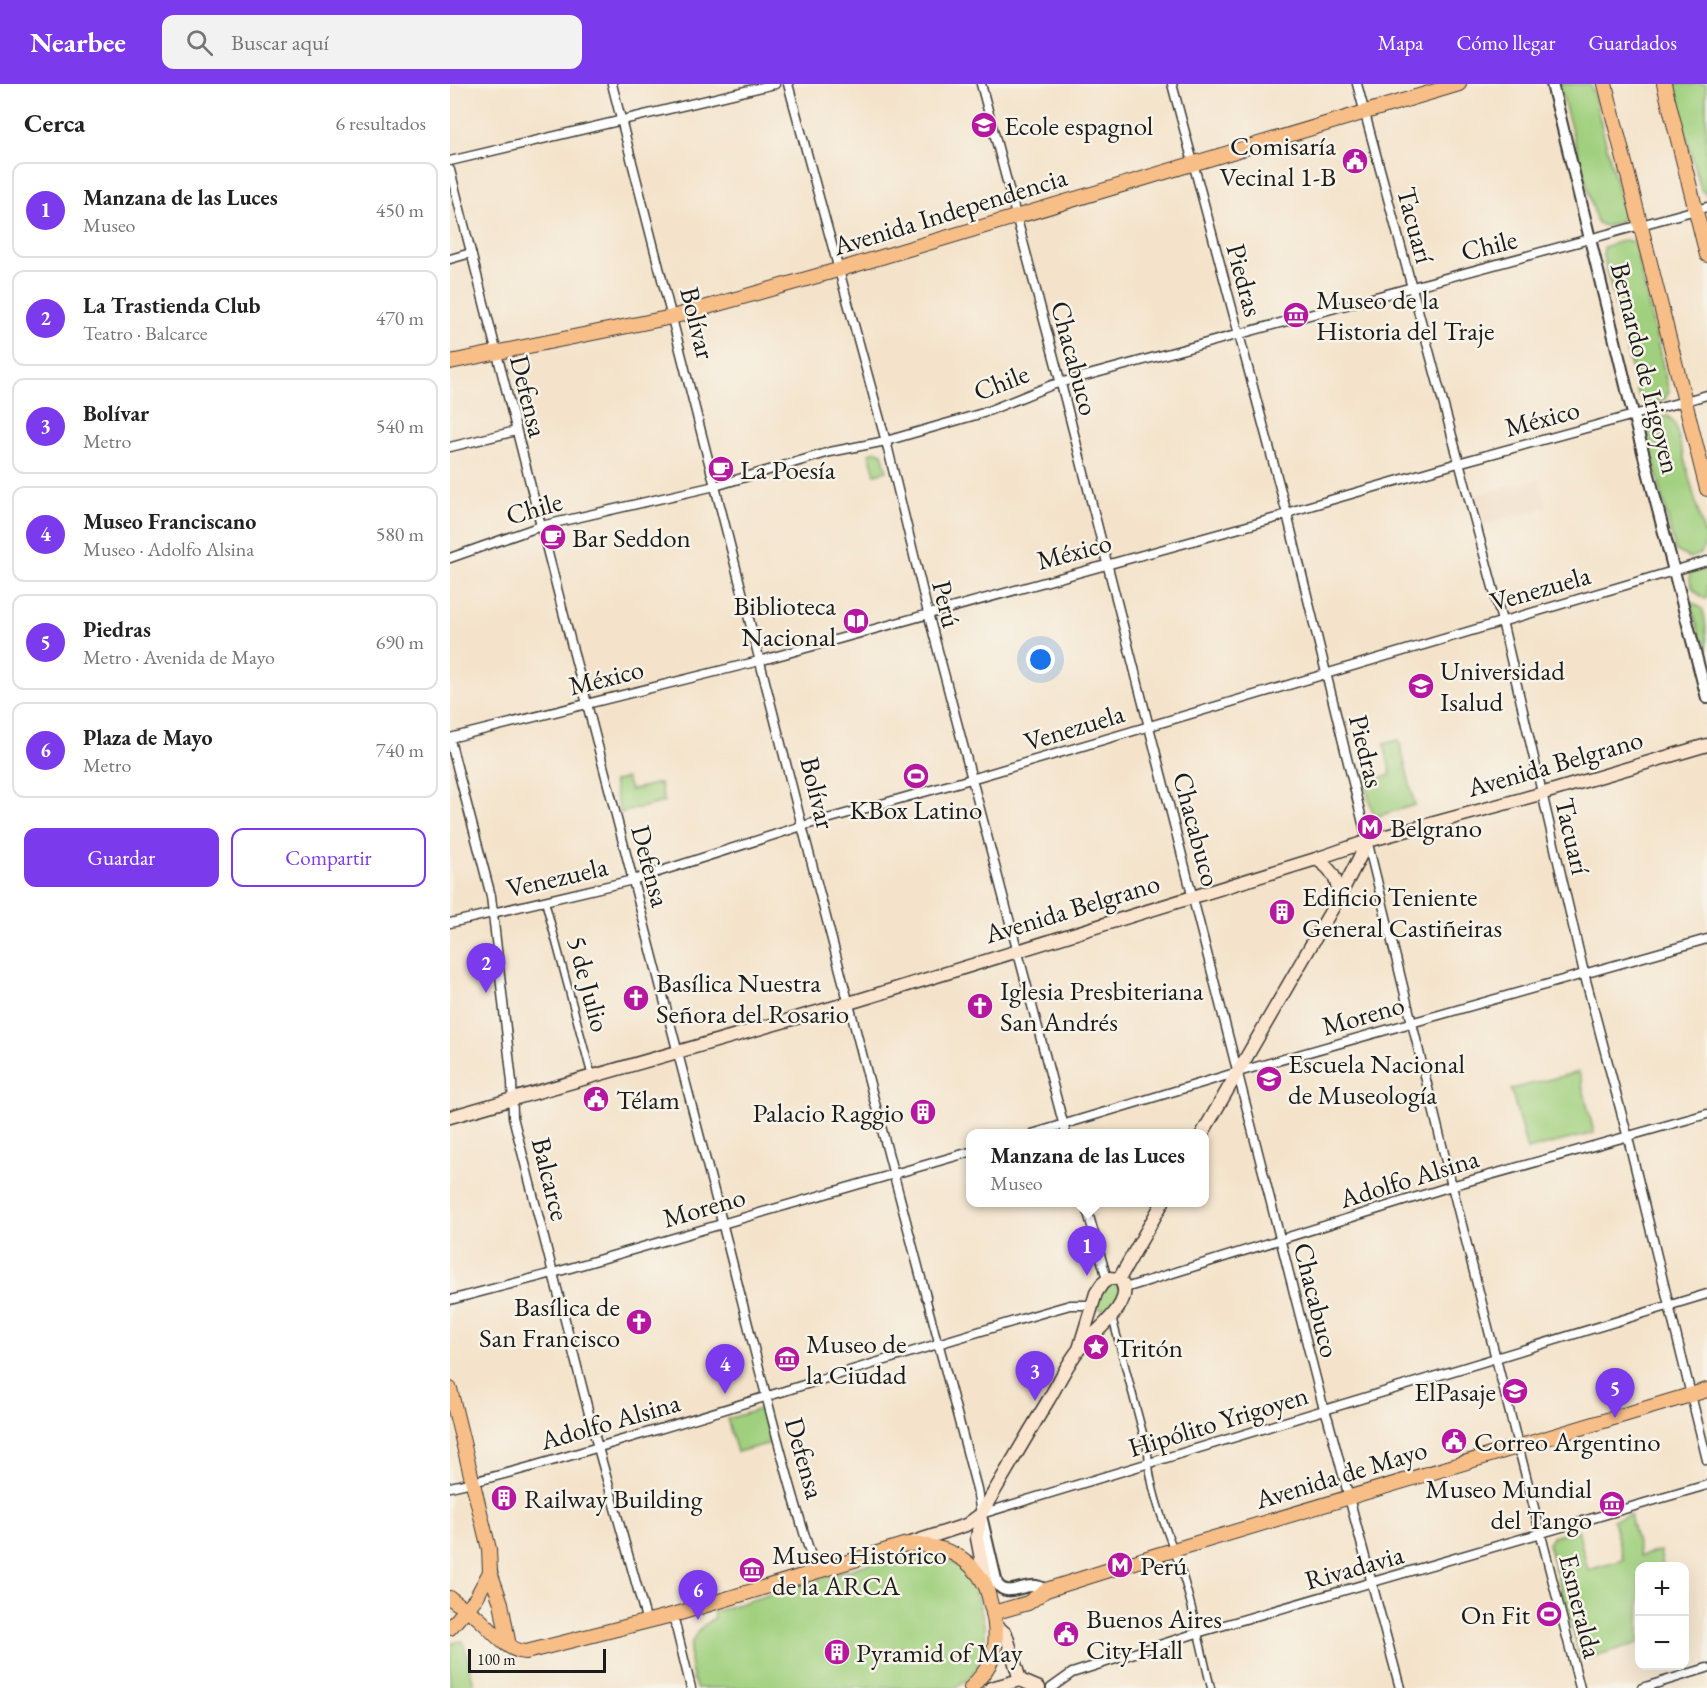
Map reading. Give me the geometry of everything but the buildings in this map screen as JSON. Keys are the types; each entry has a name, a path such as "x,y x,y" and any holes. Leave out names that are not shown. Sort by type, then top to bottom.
{"main road":[{"name":"Avenida Independencia","path":"450,362 672,317 838,270 1459,84"},
{"path":"1605,84 1707,489"},
{"path":"1664,84 1701,209 1707,255"},
{"name":"Avenida Belgrano","path":"450,1117 848,1004 1368,841 1707,745"},
{"path":"1205,1129 1339,897 1368,841"},
{"path":"1316,859 1332,871 1338,884 1339,897"},
{"path":"1079,1350 1100,1286 1117,1282 1161,1207"},
{"path":"450,1598 509,1646 518,1652 526,1652 672,1615 966,1525 981,1514 1079,1350 1112,1316 1124,1298 1117,1282"},
{"path":"1092,1305 1095,1312 1101,1316 1112,1316"},
{"path":"450,1389 489,1549 490,1572 501,1603 509,1646"},
{"name":"Avenida de Mayo","path":"994,1619 1030,1602 1046,1590 1707,1390"},
{"name":"Bolívar","path":"970,1688 983,1675 991,1662 995,1648 994,1619 977,1538 981,1514"},
{"name":"Bolívar","path":"907,1544 938,1547 952,1552 971,1568 986,1586"},
{"path":"450,1628 480,1592 490,1572"},
{"name":"Bolívar","path":"994,1619 1006,1634 1022,1684"},
{"path":"991,1688 1022,1684 1039,1688"}],"street":[{"name":"Bolívar","path":"612,84 848,1004 977,1489 985,1536 997,1584 1007,1591 1034,1585 1046,1590"},
{"path":"450,161 775,84"},
{"name":"Perú","path":"789,84 886,441 928,613 1064,1129"},
{"name":"Chacabuco","path":"981,84 1280,1239 1400,1688"},
{"name":"Piedras","path":"1172,84 1287,514 1452,1186 1541,1535"},
{"name":"Tacuarí","path":"1357,84 1502,621 1584,973 1628,1138 1707,1460"},
{"name":"Bernardo de Irigoyen","path":"1552,84 1633,415 1707,698"},
{"name":"Defensa","path":"450,170 585,704 723,1223 766,1397 816,1572"},
{"name":"Chile","path":"450,558 541,526 715,486 830,452 886,441 983,412 1060,383 1701,209"},
{"path":"450,259 471,253"},
{"name":"México","path":"450,739 759,661 1707,395"},
{"path":"450,447 516,430"},
{"name":"Venezuela","path":"450,922 633,880 802,826 1327,675 1707,561"},
{"name":"Balcarce","path":"450,739 491,896 513,1117 598,1447 647,1622"},
{"name":"5 de Julio","path":"545,901 592,1078"},
{"name":"Moreno","path":"1048,1129 1238,1072 1707,939"},
{"name":"Adolfo Alsina","path":"1117,1282 1280,1239 1452,1186 1707,1114"},
{"name":"Moreno","path":"450,1300 553,1273 966,1153"},
{"path":"1086,1207 1117,1282"},
{"name":"Hipólito Yrigoyen","path":"981,1514 1707,1294"},
{"name":"Adolfo Alsina","path":"450,1487 598,1447 938,1342 1070,1305 1092,1305"},
{"path":"1112,1316 1148,1452 1148,1464 1165,1530 1180,1567 1211,1688"},
{"name":"Rivadavia","path":"1051,1688 1072,1673 1197,1633 1707,1485"},
{"name":"Esmeralda","path":"1541,1535 1580,1688"},
{"path":"672,1615 692,1688"},
{"path":"1642,1688 1707,1668"}],"shaded area":[{"path":"1539,479 1547,507 1480,525 1472,496"}],"green space":[{"path":"1559,84 1591,84 1624,214 1619,223 1605,226 1597,223"},
{"path":"1672,84 1706,84 1707,195 1701,190"},
{"path":"1625,240 1633,242 1635,247 1669,392 1665,399 1647,404 1638,394 1603,256 1604,247"},
{"path":"1668,416 1675,424 1706,541 1701,554 1689,558 1675,550 1647,432 1651,420"},
{"path":"876,451 882,453 887,471 875,474 869,453"},
{"path":"1707,569 1707,598 1705,599 1693,588 1690,573"},
{"path":"1690,601 1704,613 1707,661"},
{"path":"1399,740 1415,805 1374,817 1364,781 1391,775 1384,744"},
{"path":"626,778 630,790 660,783 664,802 620,813 613,782"},
{"path":"1579,1072 1594,1133 1527,1150 1511,1089"},
{"path":"1110,1280 1121,1289 1115,1303 1109,1309 1100,1309 1097,1305 1099,1291"},
{"path":"761,1409 771,1443 737,1452 727,1419"},
{"path":"1630,1515 1640,1556 1660,1551 1662,1562 1635,1562 1635,1644 1581,1660 1548,1544 1552,1537 1578,1530 1588,1570 1623,1560 1613,1520"},
{"path":"918,1551 943,1557 960,1569 967,1577 981,1610 985,1633 983,1654 973,1672 956,1688 696,1688 690,1649 697,1632 714,1618 713,1612 904,1553"},
{"path":"463,1641 475,1688 450,1688 450,1646"}],"place":[{"name":"Ecole espagnol","path":"984,125"},
{"name":"Comisaría Vecinal 1-B","path":"1355,161"},
{"name":"Museo de la Historia del Traje","path":"1296,315"},
{"name":"La Poesía","path":"721,469"},
{"name":"Bar Seddon","path":"553,537"},
{"name":"Biblioteca Nacional","path":"856,621"},
{"name":"Universidad Isalud","path":"1421,686"},
{"name":"KBox Latino","path":"916,776"},
{"name":"Belgrano","path":"1370,827"},
{"name":"Edificio Teniente General Castiñeiras","path":"1282,912"},
{"name":"La Trastienda Club","path":"486,993"},
{"name":"Basílica Nuestra Señora del Rosario","path":"636,998"},
{"name":"Iglesia Presbiteriana San Andrés","path":"980,1006"},
{"name":"Escuela Nacional de Museología","path":"1269,1079"},
{"name":"Télam","path":"596,1099"},
{"name":"Palacio Raggio","path":"923,1112"},
{"name":"Manzana de las Luces","path":"1087,1276"},
{"name":"Basílica de San Francisco","path":"639,1322"},
{"name":"Tritón","path":"1096,1347"},
{"name":"Museo de la Ciudad","path":"787,1359"},
{"name":"ElPasaje","path":"1515,1391"},
{"name":"Museo Franciscano","path":"725,1394"},
{"name":"Bolívar","path":"1035,1401"},
{"name":"Piedras","path":"1615,1418"},
{"name":"Correo Argentino","path":"1454,1441"},
{"name":"Railway Building","path":"504,1498"},
{"name":"Museo Mundial del Tango","path":"1612,1504"},
{"name":"Perú","path":"1120,1565"},
{"name":"Museo Histórico de la ARCA","path":"752,1570"},
{"name":"On Fit","path":"1549,1614"},
{"name":"Plaza de Mayo","path":"698,1620"},
{"name":"Buenos Aires City Hall","path":"1066,1634"},
{"name":"Pyramid of May","path":"837,1652"}]}
